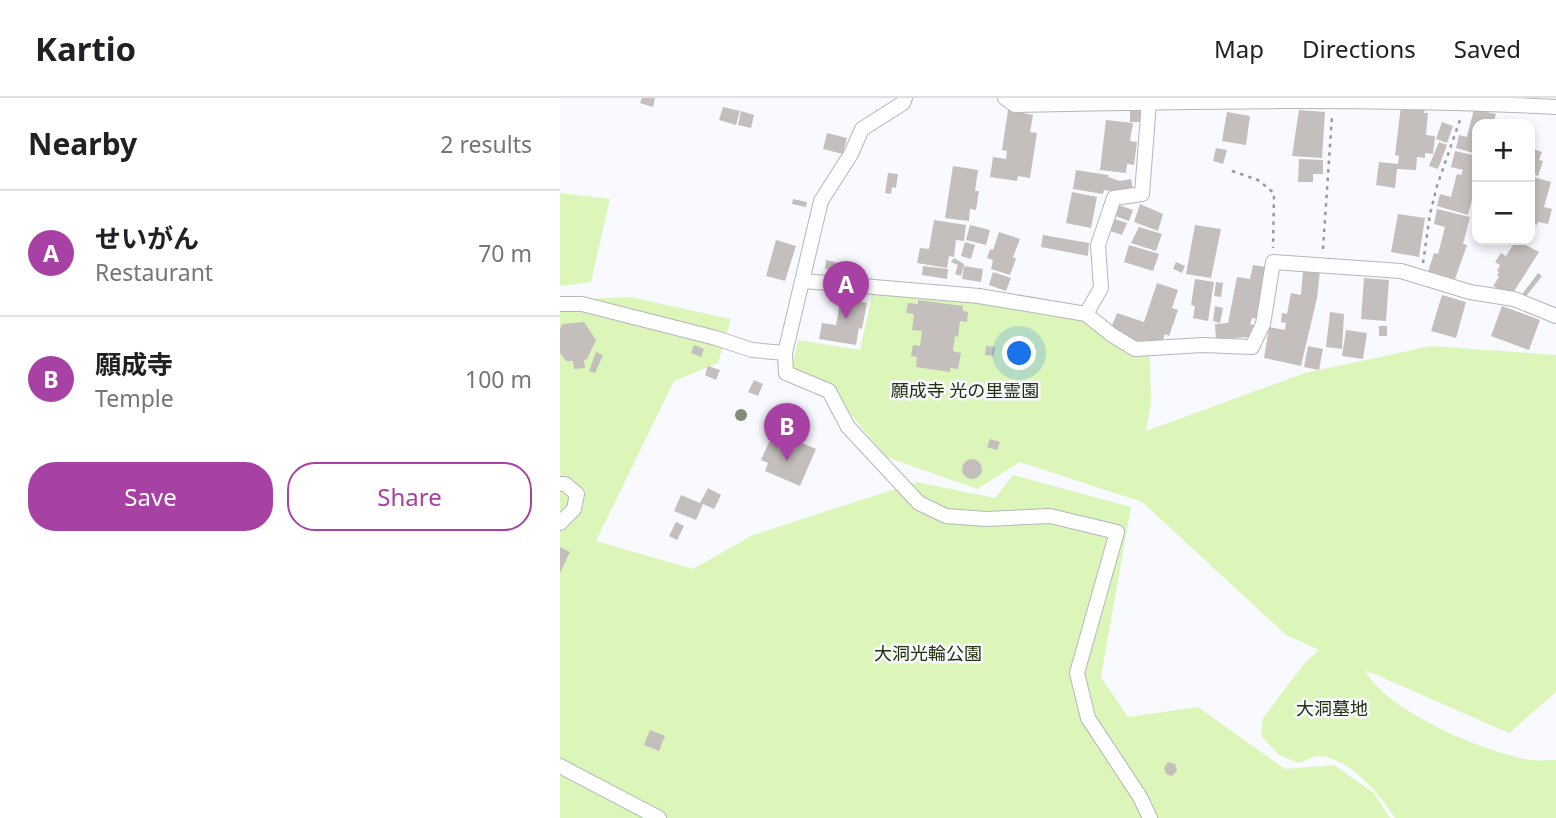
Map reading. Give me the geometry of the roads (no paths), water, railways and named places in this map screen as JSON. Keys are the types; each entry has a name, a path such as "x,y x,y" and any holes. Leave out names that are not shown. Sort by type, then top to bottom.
{"street":[{"path":"905,98 903,103 862,128 851,154 821,201 785,353 786,373 829,391 848,427 919,503 946,516 986,519 1050,516 1117,532 1077,673 1088,718 1140,797 1150,818"},
{"path":"1005,98 1015,105 1251,99 1404,99 1556,107"},
{"path":"1086,314 1101,288 1098,245 1114,198 1142,194 1149,102"},
{"path":"804,281 979,296 1086,314 1135,349 1203,345 1252,348 1263,324 1273,262 1401,271 1470,292 1514,299 1556,316"},
{"path":"560,304 582,304 716,338 752,350 785,353"},
{"path":"560,484 565,484 577,494 573,509 560,523"},
{"path":"560,766 659,818"}],"place":[{"name":"せいがん","path":"846,319"},
{"name":"願成寺","path":"787,461"}],"park label":[{"name":"願成寺 光の里霊園","path":"965,390"},
{"name":"大洞光輪公園","path":"928,653"},
{"name":"大洞墓地","path":"1332,708"}]}
